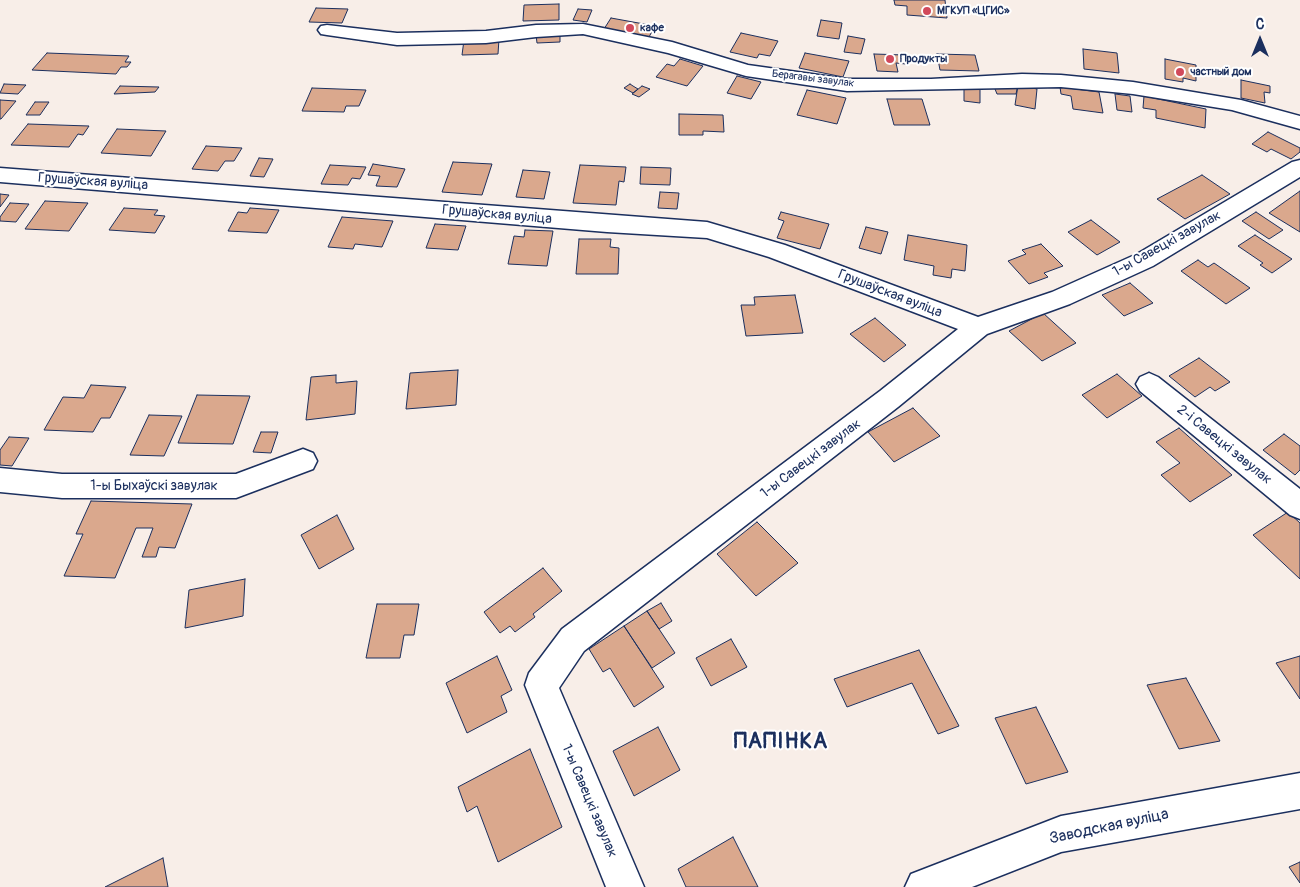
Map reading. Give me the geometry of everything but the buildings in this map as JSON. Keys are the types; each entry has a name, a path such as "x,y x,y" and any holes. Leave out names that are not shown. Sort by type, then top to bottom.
{"street":[{"name":"Берагавы завулак","path":"327,30 396,39 486,37 536,30 583,29 672,48 746,70 847,85 931,85 1022,80 1061,81 1133,88 1234,104 1300,123"},
{"name":"1-ы Савецкі завулак","path":"625,887 540,685 573,640 889,399 978,327 1062,298 1144,260 1300,167"},
{"name":"Грушаўская вуліца","path":"0,175 607,224 708,230 777,251 978,327"},
{"name":"2-і Савецкі завулак","path":"1149,384 1300,506"},
{"name":"1-ы Быхаўскі завулак","path":"0,480 62,486 236,486 303,461"},
{"name":"Заводская вуліца","path":"924,887 1061,834 1300,790"}],"place":[{"name":"МГКУП «ЦГИС»","path":"927,11"},
{"name":"кафе","path":"630,28"},
{"name":"Продукты","path":"890,59"},
{"name":"частный дом","path":"1180,72"}],"district":[{"name":"ПАПІНКА","path":"781,742"}]}
